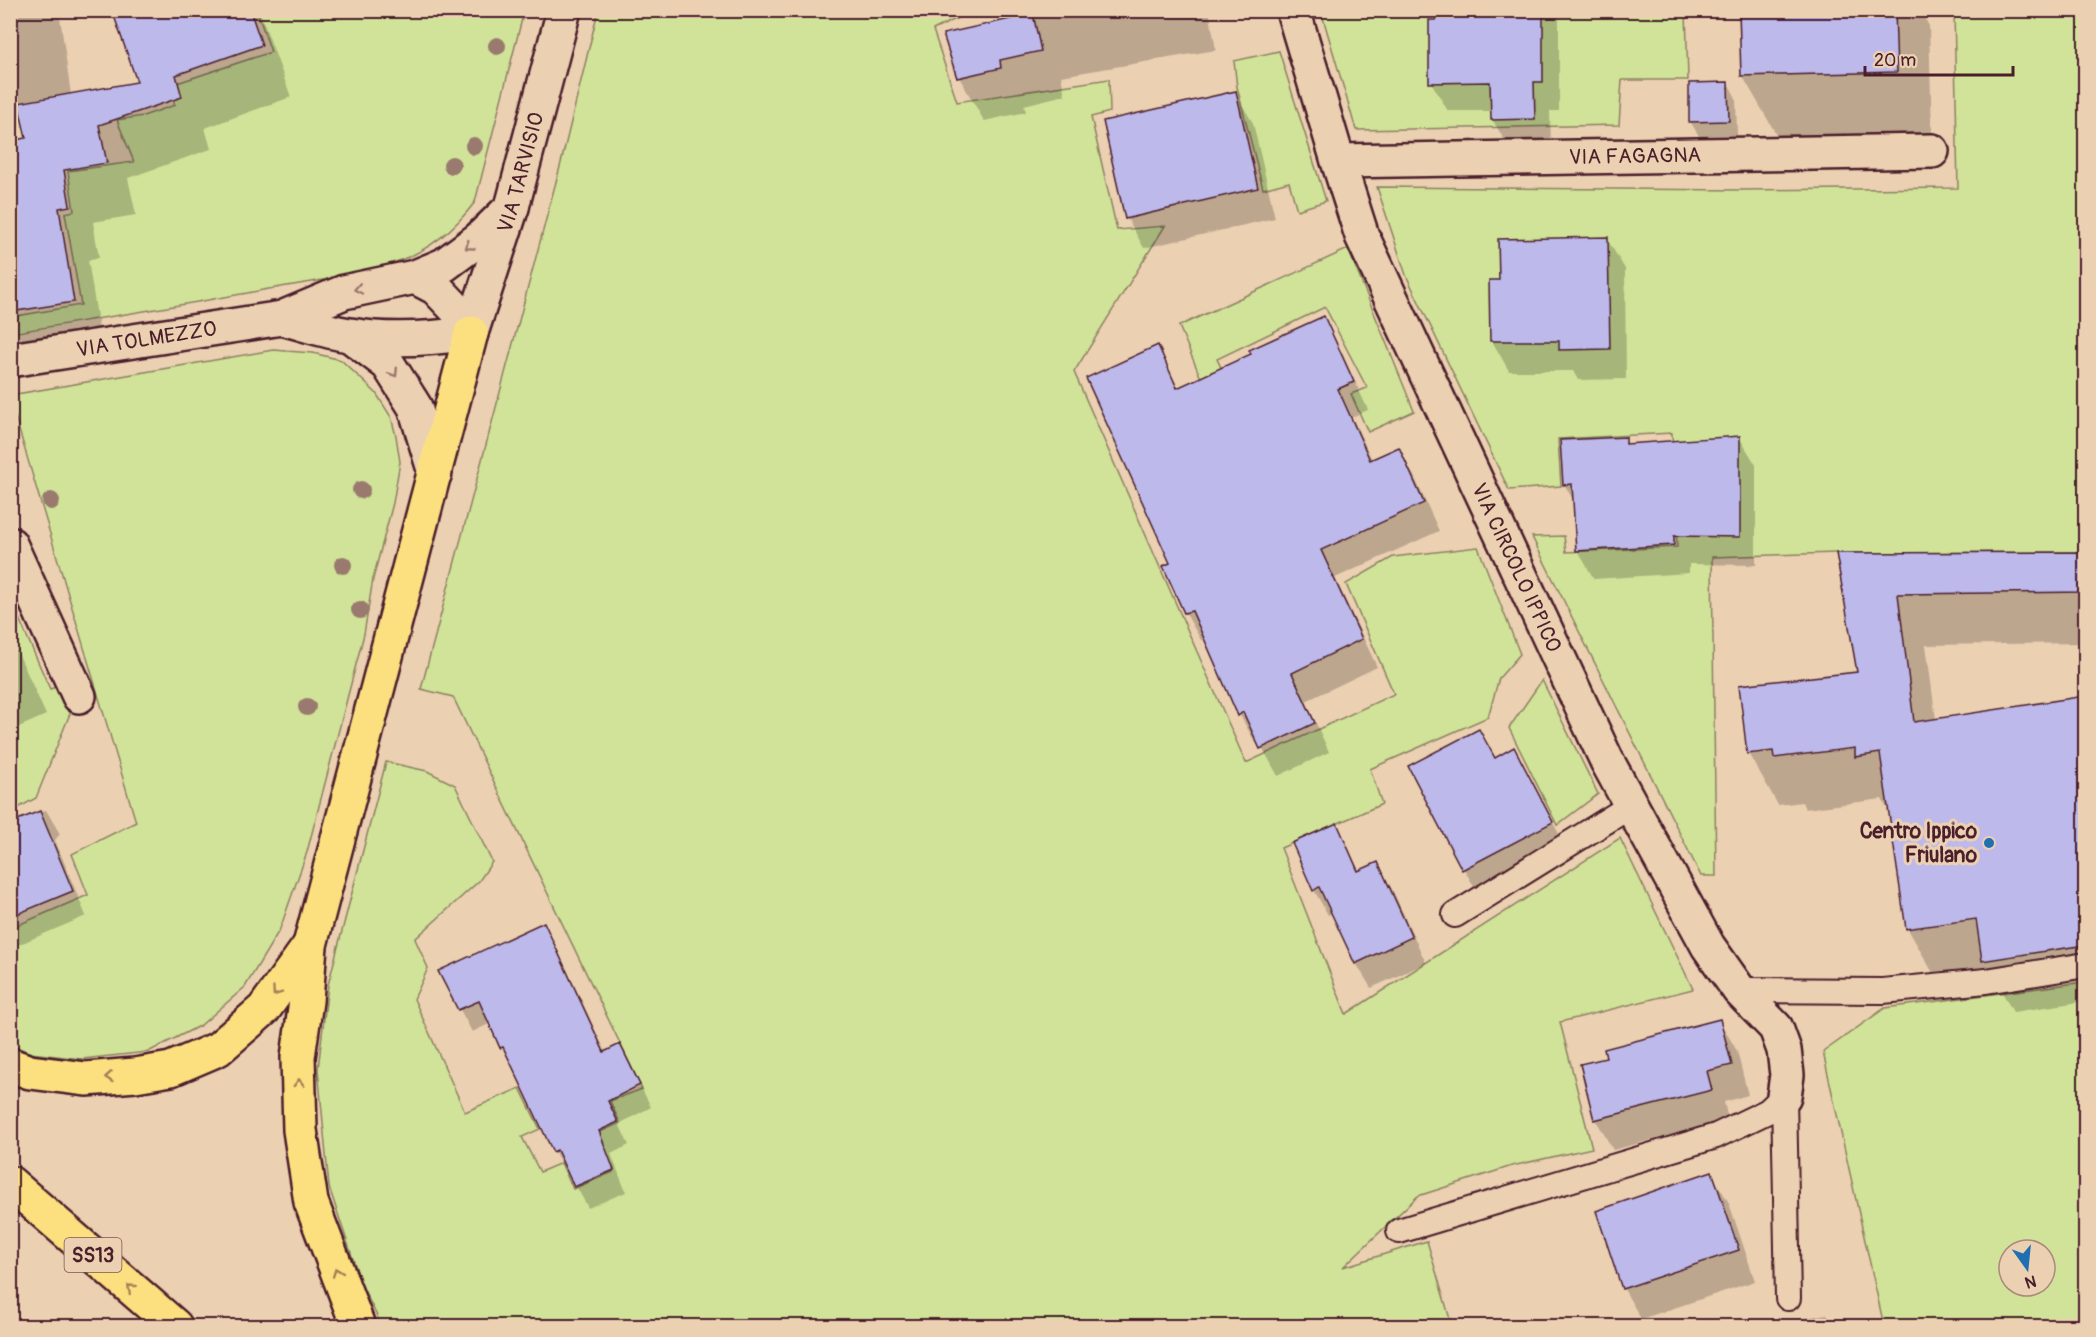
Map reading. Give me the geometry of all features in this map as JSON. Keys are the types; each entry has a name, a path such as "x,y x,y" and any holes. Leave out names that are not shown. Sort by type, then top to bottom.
{"highway":[{"path":"358,1326 311,1202 300,1130 298,1057 306,1001 310,945 471,333"},
{"path":"10,1065 30,1072 86,1079 171,1069 218,1049 264,1009 310,945"},
{"name":"SS13","path":"10,1183 174,1326"}],"street":[{"name":"VIA TARVISIO","path":"471,333 512,207 564,10"},
{"name":"VIA CIRCOLO IPPICO","path":"1293,10 1362,236 1607,761 1708,946 1739,990 1776,1028 1784,1050 1786,1066 1784,1096"},
{"name":"VIA FAGAGNA","path":"1338,161 1932,151"},
{"name":"VIA TOLMEZZO","path":"10,360 282,318 344,292 415,277 444,265 479,239 512,207"},
{"path":"415,277 436,288 456,309 471,333"},
{"name":"VIA TOLMEZZO","path":"282,318 350,335 395,340 439,338 471,333"},
{"name":"VIA TOLMEZZO","path":"350,335 388,364 415,407 435,474"},
{"path":"10,544 79,696"}],"lane":[{"path":"1455,915 1632,805"},
{"path":"1739,990 1883,991 1986,981 2085,965"},
{"path":"1400,1231 1716,1136 1768,1111 1784,1096"},
{"path":"1784,1096 1788,1298"}],"green space":[{"path":"257,11 524,11 475,202 460,220 423,250 367,271 11,333 11,317 81,305 65,213 74,211 68,171 134,162 117,120 143,116 175,105 168,86 271,52"},
{"path":"598,11 972,11 933,30 957,102 1109,79 1110,112 1091,117 1117,230 1165,226 1074,372 1246,763 1394,694 1346,584 1393,557 1478,547 1520,654 1499,678 1488,717 1370,769 1382,804 1281,848 1346,1014 1620,838 1693,989 1560,1022 1592,1148 1512,1166 1418,1196 1343,1267 1427,1241 1452,1326 382,1326 362,1286 329,1187 318,1069 328,985 386,762 427,771 455,785 492,862 479,881 415,939 428,968 414,999 465,1112 520,1088 540,1129 522,1137 540,1172 561,1163 573,1189 613,1172 596,1134 620,1123 610,1101 642,1089 453,697 421,689 561,163"},
{"path":"1321,11 1686,11 1688,80 1622,80 1619,125 1356,130"},
{"path":"1954,11 2085,11 2085,552 1836,553 1712,557 1716,876 1701,876 1532,537 1564,536 1566,552 1677,547 1672,433 1558,439 1561,486 1509,490 1406,275 1377,187 1742,190 1958,188"},
{"path":"1279,51 1326,201 1297,210 1289,182 1263,189 1237,87 1234,61"},
{"path":"1348,249 1414,411 1368,432 1351,394 1367,388 1325,307 1217,359 1264,458 1239,469 1179,326"},
{"path":"273,350 313,353 341,360 376,393 391,417 400,462 393,503 373,579 364,634 307,852 280,929 245,987 201,1025 148,1052 82,1059 30,1053 11,1044 11,928 88,895 72,854 136,822 11,403 11,395"},
{"path":"10,598 50,689 60,686 71,711 36,798 11,812"},
{"path":"1542,680 1598,794 1557,825 1509,728"},
{"path":"2085,982 2085,1326 1884,1326 1823,1052 1885,1008"}],"building":[{"path":"112,10 250,10 262,45 176,75 182,97 99,125 107,163 64,170 70,206 59,208 74,302 10,312 10,141 26,138 18,103 137,82"},
{"path":"1435,10 1543,10 1543,82 1534,82 1535,119 1491,120 1490,82 1429,83 1429,20 1436,20"},
{"path":"1739,10 1895,10 1897,72 1741,76"},
{"path":"1033,14 1041,51 1000,60 1001,68 957,78 943,34"},
{"path":"1728,82 1729,121 1689,122 1689,83"},
{"path":"1236,91 1258,188 1125,219 1103,121"},
{"path":"1608,237 1610,349 1559,350 1559,341 1490,341 1489,280 1499,280 1498,239"},
{"path":"1324,316 1354,382 1338,389 1370,460 1399,447 1424,503 1321,550 1362,639 1292,673 1315,723 1260,749 1243,712 1238,716 1192,611 1184,613 1163,566 1170,563 1086,378 1158,345 1177,388 1251,354 1249,350"},
{"path":"1740,436 1740,537 1674,536 1674,545 1576,551 1572,484 1563,485 1560,440 1626,437 1626,444"},
{"path":"2085,552 2085,592 1898,594 1914,722 2085,696 2085,945 1982,961 1976,919 1906,929 1880,753 1855,757 1855,748 1774,758 1773,751 1747,754 1739,685 1857,672 1836,553"},
{"path":"1479,729 1495,758 1514,747 1553,822 1462,870 1408,766"},
{"path":"40,811 73,891 10,917 10,823"},
{"path":"1337,823 1358,871 1378,862 1412,937 1355,964 1319,887 1313,891 1292,843"},
{"path":"544,922 604,1052 620,1044 640,1085 608,1101 618,1122 599,1131 614,1170 574,1187 557,1150 553,1152 503,1047 500,1048 479,1001 458,1010 438,971"},
{"path":"1720,1019 1732,1065 1707,1071 1712,1090 1594,1120 1580,1064 1606,1058 1604,1049"},
{"path":"1712,1171 1739,1250 1622,1289 1596,1211"}],"place":[{"name":"Centro Ippico Friulano","path":"1989,843"}]}
